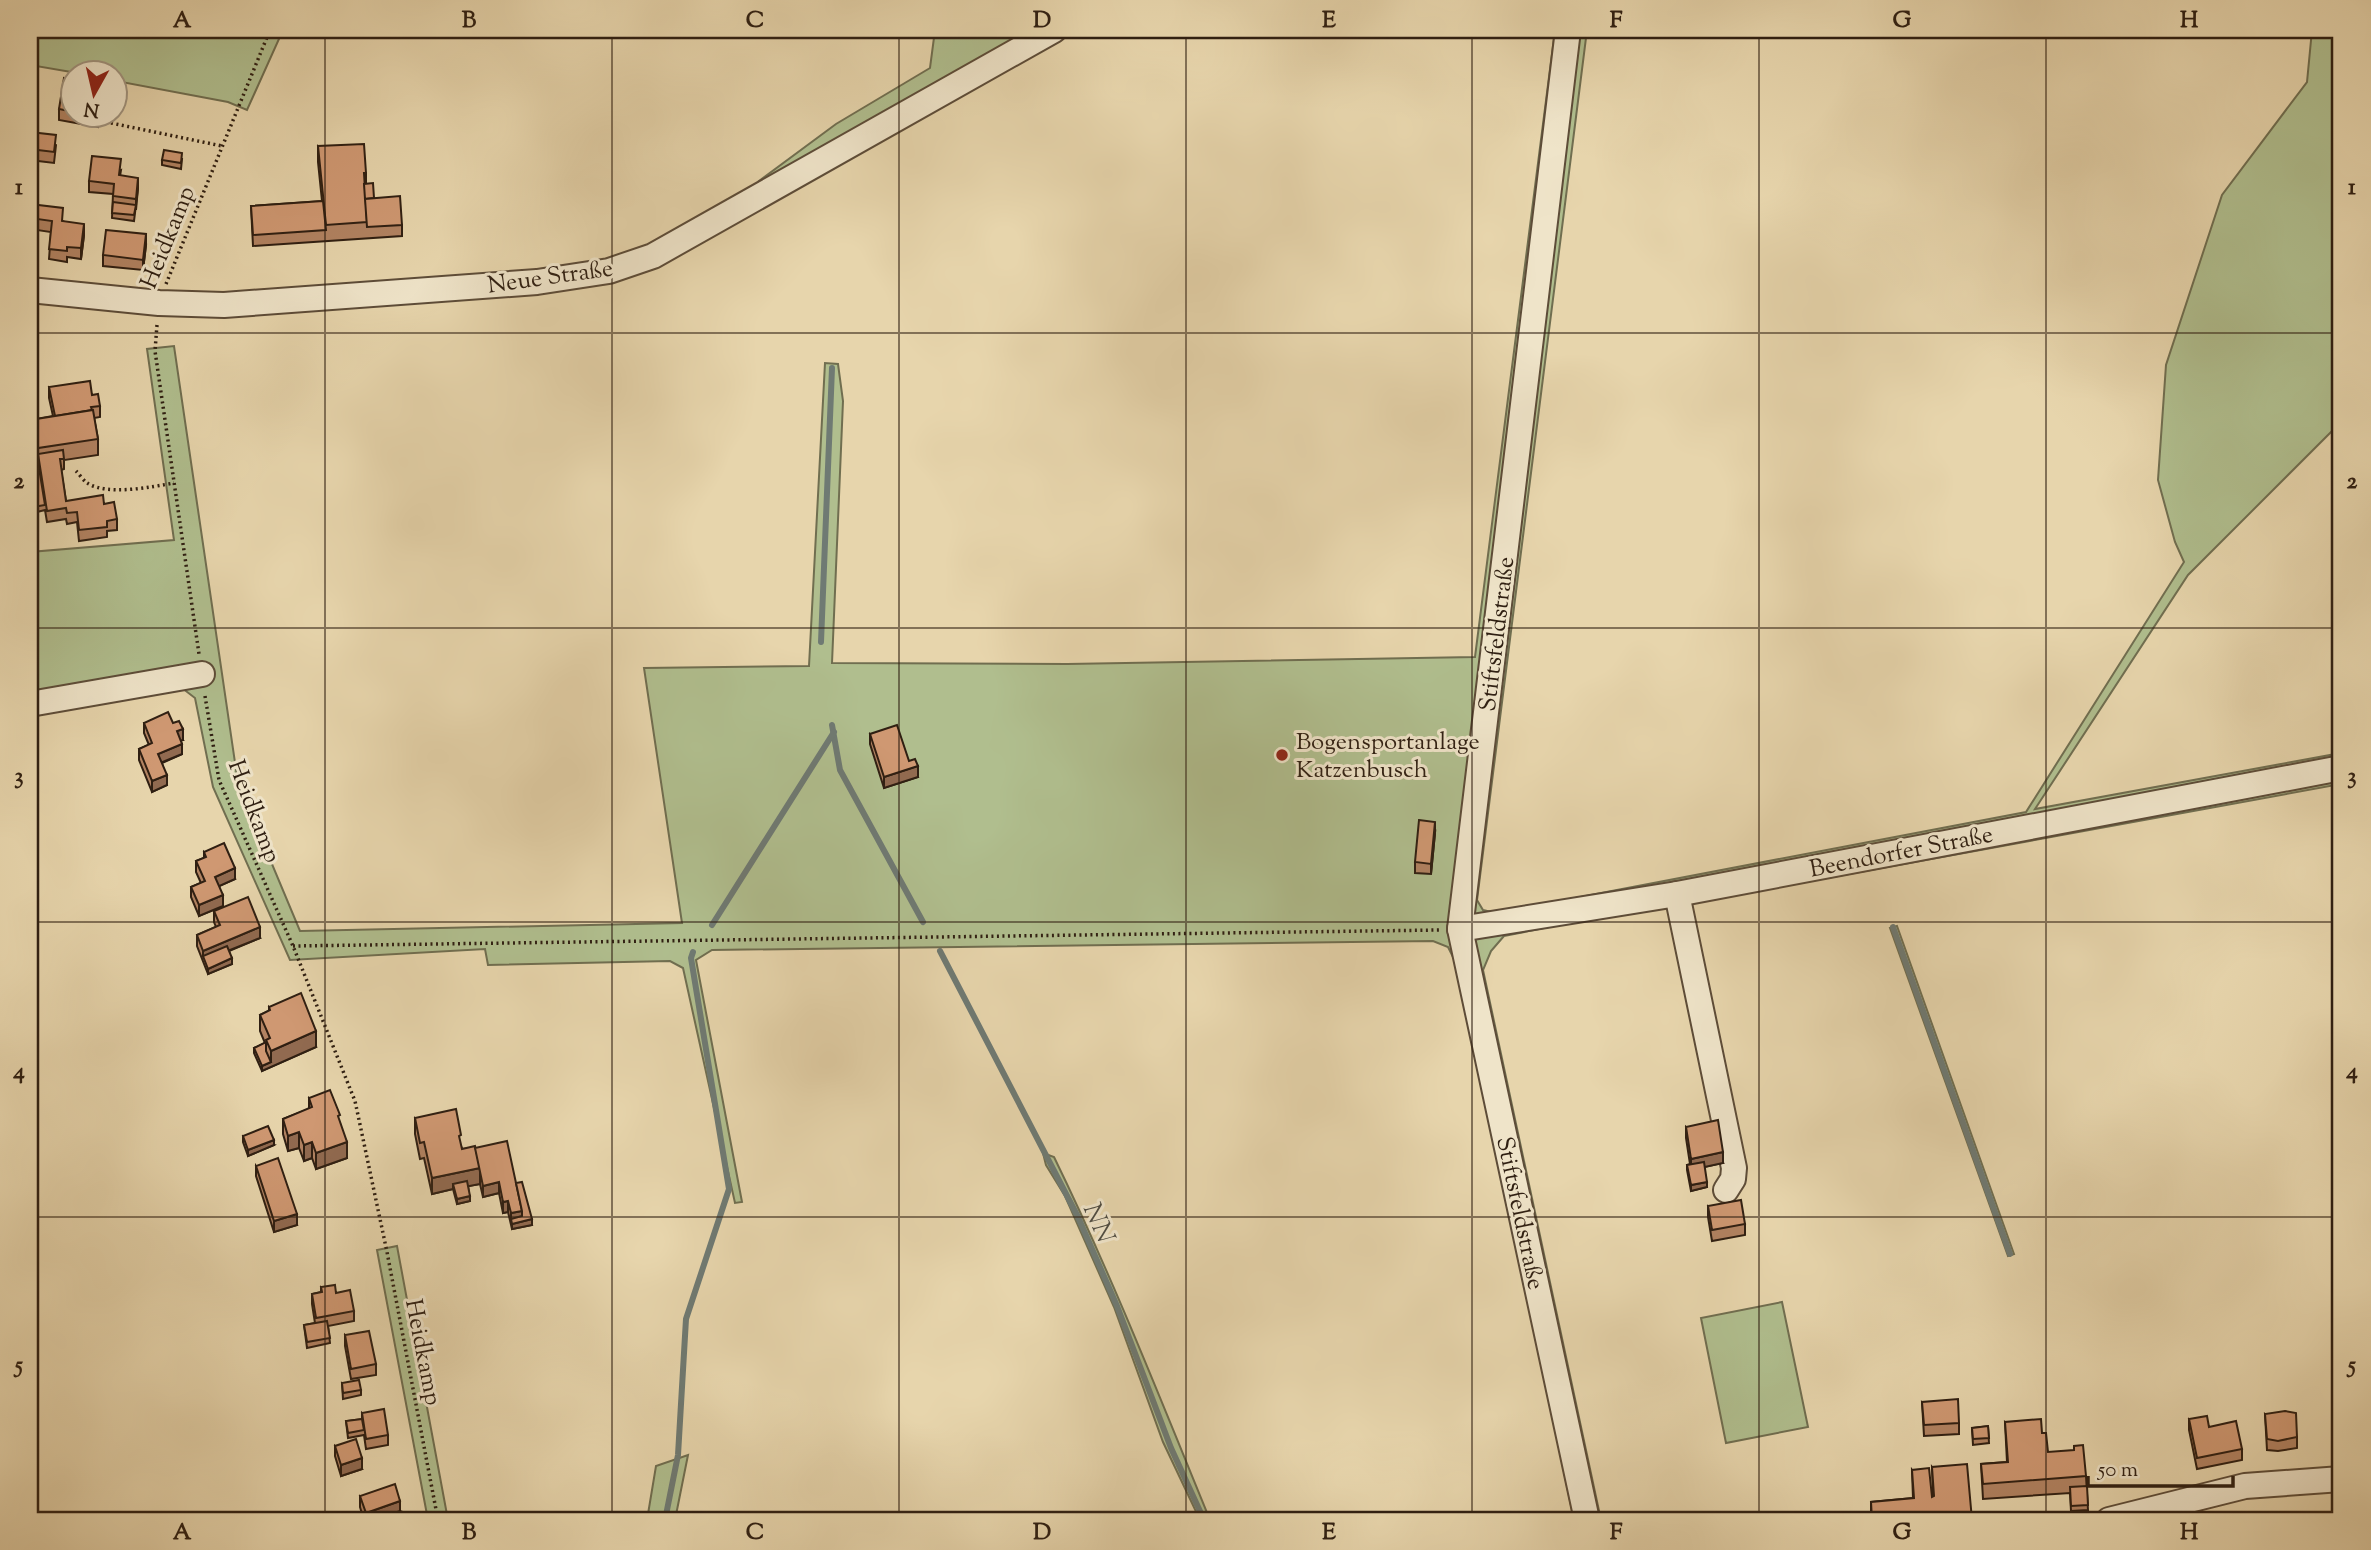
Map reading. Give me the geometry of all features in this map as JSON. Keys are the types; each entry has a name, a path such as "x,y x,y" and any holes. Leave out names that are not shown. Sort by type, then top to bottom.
{"street":[{"name":"Neue Straße","path":"30,290 159,303 224,305 537,282 609,271 653,256 1054,30"},
{"name":"Stiftsfeldstraße","path":"1569,30 1460,929 1587,1520"},
{"path":"30,704 202,674"},
{"name":"Beendorfer Straße","path":"1460,929 1677,894 2341,768"},
{"path":"1677,894 1734,1168 1733,1179 1726,1190"},
{"path":"2109,1520 2150,1514 2245,1486 2341,1479"}],"path":[{"name":"Heidkamp","path":"270,30 159,303 155,351 219,780 293,946 355,1101 438,1520"},
{"path":"130,127 222,146"},
{"path":"76,471 86,483 106,490 174,483"},
{"path":"293,946 1460,929"}],"green space":[{"path":"30,30 283,30 247,110 228,102 130,84 130,60 60,60 60,70 30,65"},
{"path":"935,30 1035,30 762,186 759,181 836,124 930,68"},
{"path":"1555,30 1587,30 1477,900 1483,910 1496,913 2026,812 2184,562 2175,542 2158,480 2166,365 2222,195 2307,82 2312,30 2341,30 2341,422 2188,575 2035,809 2341,753 2341,784 1702,901 1605,916 1504,936 1491,951 1483,970 1601,1520 1574,1520 1460,971 1448,947 1433,941 712,950 696,960 742,1202 735,1203 683,968 670,961 488,965 485,949 290,960 213,787 195,698 182,688 30,715 30,552 174,540 147,349 174,346 238,783 300,931 682,923 644,668 809,666 825,363 838,364 843,401 832,663 1067,664 1475,657"},
{"path":"1897,926 2014,1254 2008,1256 1890,928"},
{"path":"1043,1153 1054,1157 1096,1247 1210,1520 1200,1520 1163,1442 1114,1307 1065,1196 1046,1165"},
{"path":"397,1246 448,1520 428,1520 377,1250"},
{"path":"1782,1302 1808,1427 1726,1443 1701,1318"},
{"path":"688,1455 675,1520 647,1520 656,1466"}],"building":[{"path":"30,132 56,135 54,152 30,149"},
{"path":"364,144 367,222 326,225 318,146"},
{"path":"164,150 182,153 181,163 162,160"},
{"path":"92,156 121,159 119,175 138,178 136,199 113,196 114,184 89,181"},
{"path":"373,183 374,198 365,199 364,184"},
{"path":"400,196 402,225 367,227 365,199"},
{"path":"323,201 326,230 253,235 251,206"},
{"path":"113,202 136,205 134,215 112,213"},
{"path":"30,204 63,208 62,221 84,224 81,248 67,247 67,251 49,249 52,221 30,218"},
{"path":"106,230 146,234 143,260 103,255"},
{"path":"90,381 92,395 98,394 100,406 91,407 92,410 55,416 49,387"},
{"path":"93,410 98,439 38,448 35,431 30,431 30,420"},
{"path":"63,450 64,459 60,459 66,501 103,495 104,504 114,502 117,519 107,521 107,527 79,530 77,512 67,513 66,508 47,511 38,454"},
{"path":"38,462 45,505 33,507 30,463"},
{"path":"168,712 173,723 179,721 183,729 177,731 182,744 158,754 167,775 152,781 139,749 152,743 144,723"},
{"path":"897,725 909,761 915,759 918,766 884,777 870,734"},
{"path":"1419,820 1435,822 1431,864 1415,862"},
{"path":"224,843 235,868 215,877 223,895 199,905 191,887 205,881 196,861 206,857 204,852"},
{"path":"248,897 260,927 203,951 197,935 220,925 214,911"},
{"path":"227,946 232,958 208,969 203,956"},
{"path":"301,993 316,1031 271,1051 266,1040 270,1038 260,1015 270,1010 269,1007"},
{"path":"266,1042 266,1051 271,1062 262,1066 254,1048"},
{"path":"330,1090 347,1142 316,1153 312,1142 304,1145 299,1132 288,1136 283,1119 312,1107 309,1098"},
{"path":"456,1109 462,1149 475,1146 480,1168 432,1178 424,1142 420,1143 415,1118"},
{"path":"1718,1120 1723,1152 1691,1159 1686,1127"},
{"path":"268,1126 274,1140 248,1150 243,1136"},
{"path":"507,1141 522,1211 511,1213 508,1201 503,1202 499,1182 483,1186 475,1148"},
{"path":"278,1158 297,1214 274,1221 256,1166"},
{"path":"1704,1162 1707,1182 1691,1185 1687,1165"},
{"path":"467,1181 470,1196 457,1199 453,1184"},
{"path":"522,1182 532,1219 512,1224 511,1219 522,1216 516,1183"},
{"path":"1741,1200 1745,1224 1712,1230 1708,1206"},
{"path":"335,1285 336,1293 350,1290 354,1311 316,1318 312,1294 322,1292 321,1287"},
{"path":"327,1321 330,1338 307,1342 304,1325"},
{"path":"369,1331 376,1364 351,1369 345,1335"},
{"path":"359,1380 361,1390 343,1393 342,1383"},
{"path":"1958,1399 1959,1423 1924,1425 1922,1402"},
{"path":"384,1409 388,1435 366,1439 362,1413"},
{"path":"2285,1411 2296,1413 2297,1437 2278,1441 2267,1439 2265,1414"},
{"path":"2207,1416 2209,1427 2236,1421 2242,1449 2197,1458 2189,1419"},
{"path":"362,1419 364,1430 348,1433 346,1421"},
{"path":"2041,1419 2048,1452 2074,1450 2074,1446 2083,1445 2086,1476 1983,1484 1981,1464 2008,1462 2005,1422"},
{"path":"1988,1426 1989,1438 1973,1439 1972,1428"},
{"path":"356,1439 362,1458 341,1465 335,1446"},
{"path":"1967,1464 1972,1520 1872,1520 1871,1502 1914,1498 1912,1470 1929,1468 1932,1497 1932,1467"},
{"path":"395,1484 400,1501 366,1513 360,1496"},
{"path":"2087,1486 2088,1505 2071,1506 2070,1487"},
{"path":"2335,1509 2341,1509 2340,1520 2335,1520"},
{"path":"2309,1514 2335,1514 2335,1520 2309,1520"}],"waterway":[{"path":"821,642 832,368"},
{"name":"NN","path":"832,725 840,770 923,922"},
{"name":"NN","path":"712,925 834,732"},
{"path":"1893,927 2010,1254"},
{"name":"NN","path":"940,951 1078,1217 1117,1306 1171,1448 1204,1520"},
{"name":"NN","path":"665,1520 678,1455 686,1319 729,1189 691,958 693,952"}],"place":[{"name":"Bogensportanlage Katzenbusch","path":"1282,755"}]}
